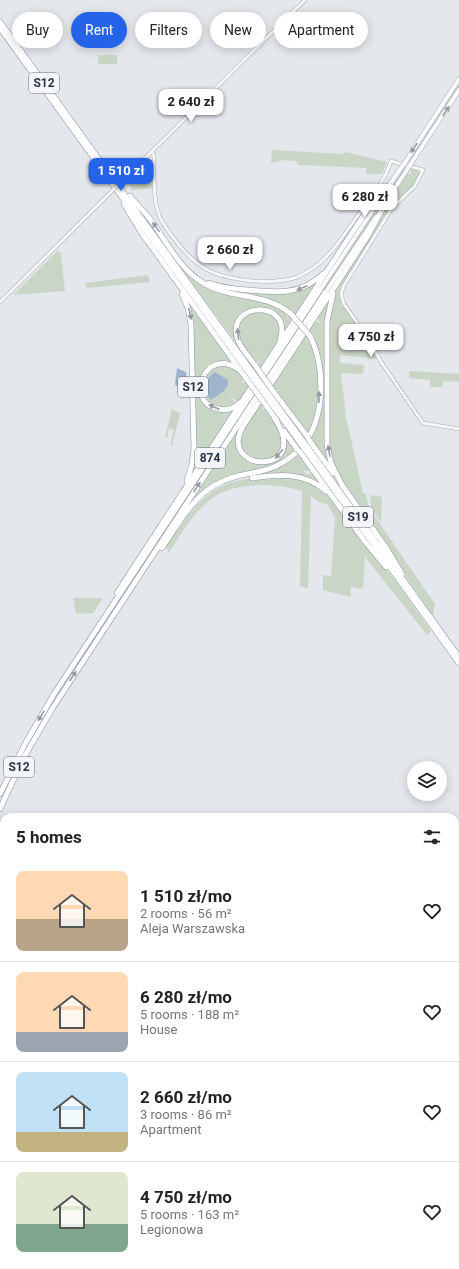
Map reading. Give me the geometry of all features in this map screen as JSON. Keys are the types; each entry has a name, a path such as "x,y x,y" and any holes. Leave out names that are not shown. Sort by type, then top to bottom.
{"highway":[{"name":"S12","path":"0,22 112,180 137,227 174,279 186,300 191,320 194,434 192,464 179,497 126,577 100,624 33,729 0,794"},
{"name":"S12","path":"0,28 112,180 150,219 192,275 212,288 266,300 291,314 310,336 318,362 320,400 316,421 306,441 292,457 280,465 264,472 229,479 207,490"},
{"name":"S19","path":"112,180 271,395 303,445 459,663"},
{"path":"179,497 368,209 391,183"},
{"path":"174,279 248,381 265,404 276,419 283,431 285,440 283,449 280,454 267,462 256,462 249,459 240,448 238,439 240,431 340,278 376,223 388,198"},
{"path":"178,258 195,274 216,285 278,293 292,291 310,284 332,264"},
{"path":"340,278 330,303 327,318 327,440 331,463 344,487 392,556 410,589"},
{"name":"874","path":"100,624 320,290"},
{"name":"874","path":"130,590 325,293"},
{"path":"276,350 282,333 277,317 262,309 251,310 245,314 237,325 237,339 254,372 271,395 303,445 337,504"},
{"path":"243,374 229,364 214,365 204,373 201,380 200,389 207,403 214,408 222,410 233,407 246,394"},
{"path":"276,419 344,487"},
{"name":"S19","path":"303,445 459,656"},
{"path":"130,590 194,503 207,490 234,480 286,474 312,481 325,491 337,504 371,550 402,584"},
{"name":"S12","path":"0,809 17,770 38,731 130,590"}],"main road":[{"name":"874","path":"320,290 459,79"},
{"name":"874","path":"325,293 459,90"}],"street":[{"path":"0,302 305,0"},
{"path":"151,152 154,155 157,203 162,222 182,250 198,265 208,271 224,277 275,282 298,276 313,268 326,257 377,190 386,175 391,161 423,170 417,184 392,208 342,289 342,296 344,304 423,423 459,429"}],"green space":[{"path":"98,55 117,55 117,64 98,64"},
{"path":"459,82 459,88 410,162 407,161"},
{"path":"272,150 343,154 346,152 387,162 382,174 366,174 366,168 298,165 296,161 279,160 281,161 271,163"},
{"path":"151,160 154,188 132,190 129,185"},
{"path":"402,168 405,169 76,669 73,668"},
{"path":"411,168 420,172 417,182 390,208 342,288 343,303 341,306 344,306 365,334 378,359 340,355 340,363 364,365 363,374 341,373 346,417 363,493 366,494 369,508 435,604 433,616 345,487 333,465 329,445 328,321 334,294 407,173 411,175"},
{"path":"133,203 197,281 274,304 288,314 287,317 291,316 294,319 283,337 281,321 258,308 245,313 235,329 254,367"},
{"path":"58,250 61,253 65,291 13,295"},
{"path":"148,275 150,282 87,288 85,283"},
{"path":"322,277 297,316 293,310 291,311 264,297 221,288 279,294"},
{"path":"332,293 329,303 326,437 333,469 310,439 314,430 321,370 312,337 315,335 310,333 308,329 314,321 321,323 316,317"},
{"path":"186,296 236,366 211,366 199,390 212,408 237,406 226,421 224,420 225,423 189,479 192,469 193,344"},
{"path":"260,310 278,322 280,337 272,353 260,370 258,367 259,361 255,363 248,354 241,344 237,332 241,320 251,313 252,315 252,313"},
{"path":"305,333 308,337 307,342 310,340 313,348 319,384 317,411 308,434 276,393 279,390 274,389 271,385 282,371 285,371 283,369"},
{"path":"219,365 233,367 245,379 241,382 247,383 249,386 238,402 228,395 236,403 229,406 218,407 209,403 201,386 209,370"},
{"path":"409,371 459,374 459,382 443,381 442,387 430,387 430,380 409,378"},
{"path":"270,381 241,428 239,447 254,462 266,463 284,448 285,434 297,450 288,458 260,471 209,487 161,546"},
{"path":"261,401 263,410 266,409 276,423 282,436 280,448 276,455 268,461 253,459 253,455 251,458 244,452 241,446 243,431"},
{"path":"172,409 180,413 172,446 170,446 174,430 169,428 167,438 165,437"},
{"path":"299,453 311,471 302,471 308,474 312,473 325,489 309,479 253,476 278,468"},
{"path":"276,476 308,481 324,491 371,552 396,581 431,631 427,635 365,557 363,589 351,587 351,597 323,590 323,575 331,576 335,517 328,505 319,502 311,496 308,588 300,586 302,491 264,485 238,487 215,496 194,515 168,554 167,545 188,515 204,498 224,485 236,481"},
{"path":"372,495 382,497 381,523 371,508 370,498"},
{"path":"73,598 103,598 93,613 76,614"}],"water":[{"path":"177,368 186,372 187,390 175,385"},
{"path":"215,372 228,380 228,384 222,392 211,400 206,393 205,385 208,378"}]}
